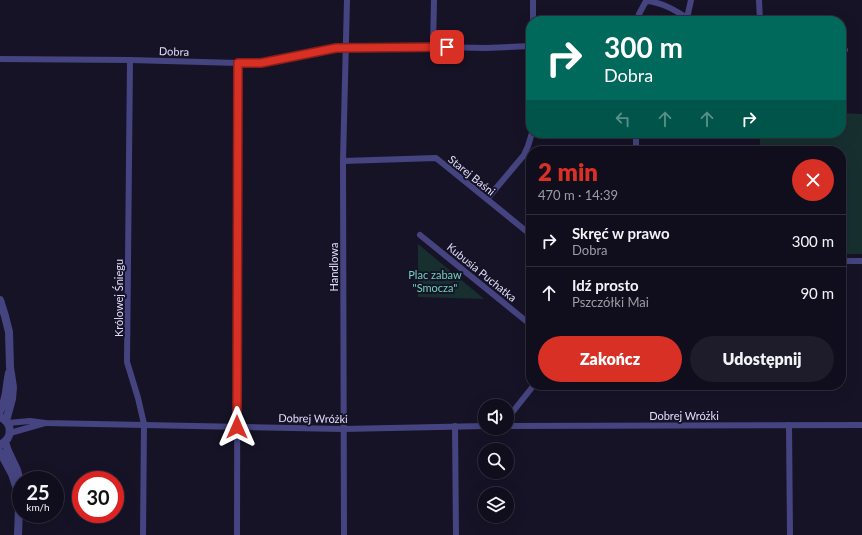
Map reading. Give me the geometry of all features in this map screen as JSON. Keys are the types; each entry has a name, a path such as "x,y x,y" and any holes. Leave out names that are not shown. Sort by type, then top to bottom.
{"street":[{"name":"Handlowa","path":"344,535 343,161 347,0"},
{"path":"433,46 434,0"},
{"path":"533,16 534,0"},
{"path":"638,16 646,0 655,2 683,16"},
{"path":"689,16 691,0"},
{"path":"759,0 760,16"},
{"name":"Dobra","path":"0,59 261,63 334,48 433,46 486,48 526,46"},
{"name":"Królowej Śniegu","path":"130,60 127,362 144,424 143,535"},
{"path":"237,535 238,63"},
{"path":"487,199 524,155 526,150"},
{"name":"Starej Baśni","path":"343,161 436,158 526,231"},
{"name":"Kubusia Puchatka","path":"420,236 526,321"},
{"path":"846,261 862,261"},
{"path":"0,300 9,332 13,394 4,420 10,433 3,443 16,471"},
{"path":"0,411 5,400 10,366"},
{"path":"514,410 530,390"},
{"name":"Dobrej Wróżki","path":"4,420 45,423 343,429 478,426"},
{"name":"Dobrej Wróżki","path":"10,433 45,423"},
{"path":"789,425 790,535"},
{"name":"Dobrej Wróżki","path":"514,426 862,425"},
{"path":"455,426 456,535"},
{"path":"0,452 12,474"},
{"path":"18,523 18,535"}],"green space":[{"path":"846,113 862,114 862,254 846,254 846,146 760,146 760,138 846,138"},
{"name":"Plac zabaw \"Smocza\"","path":"418,244 484,299 418,297"}],"route":[{"path":"237,427 238,63 261,63 336,48 447,47"}]}
